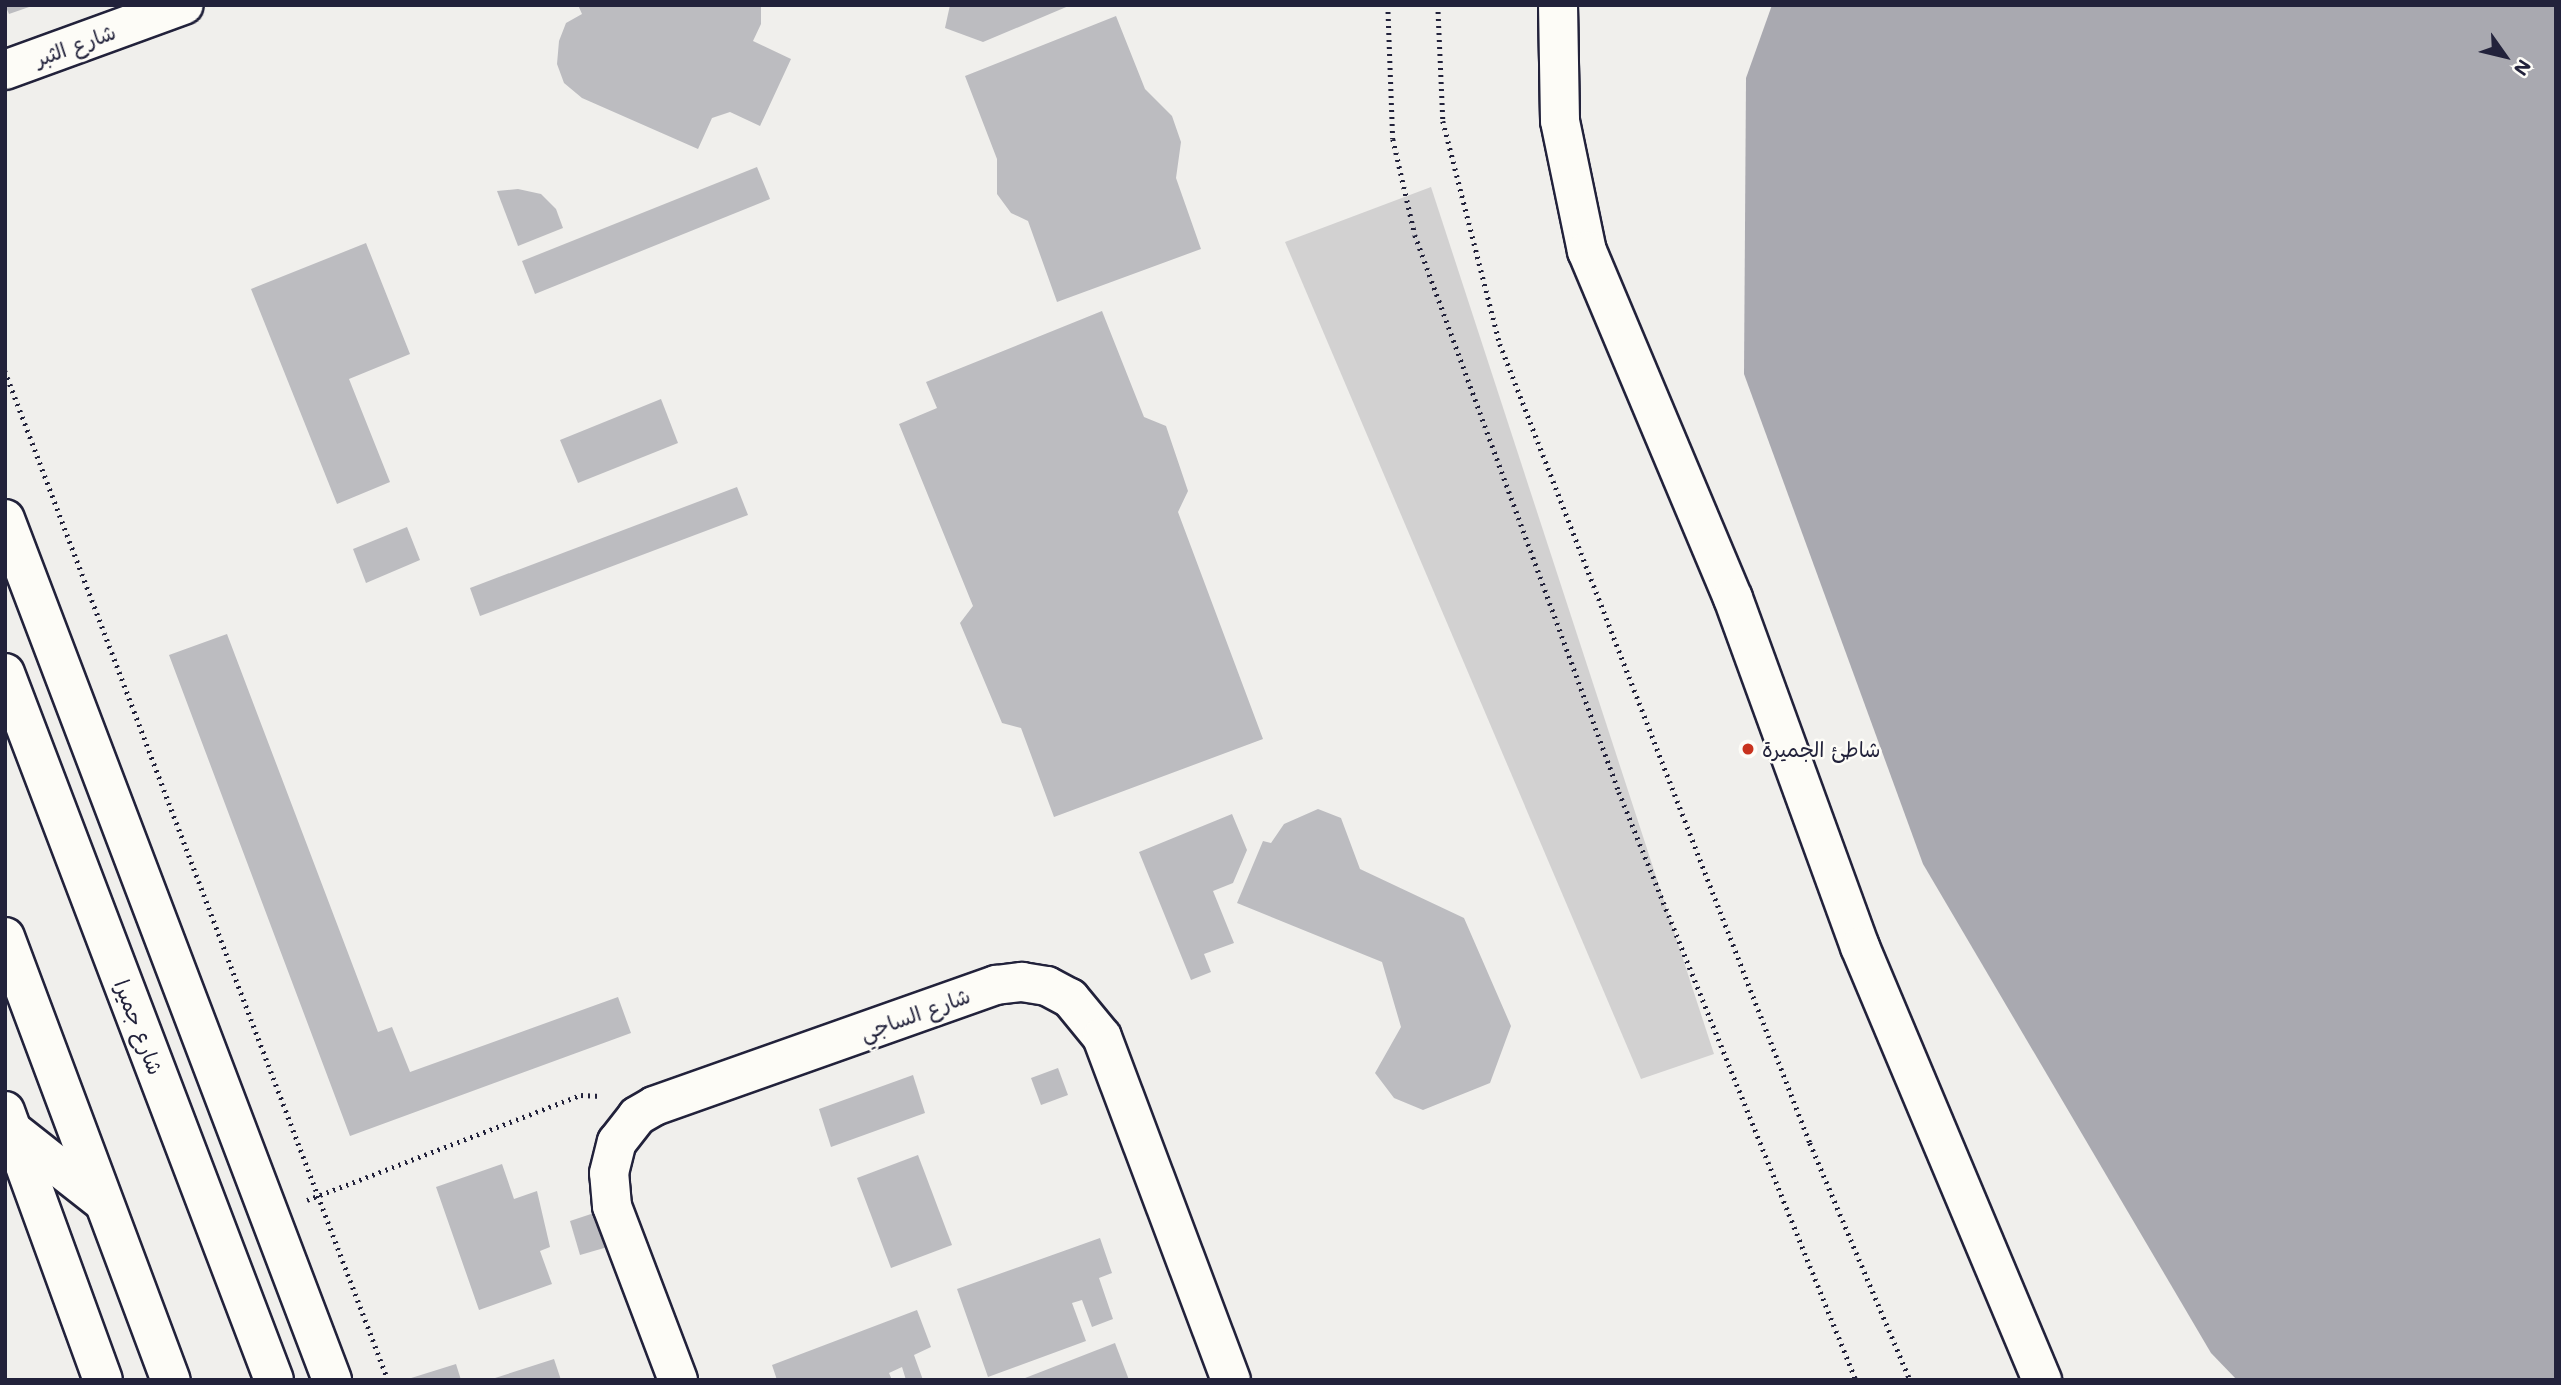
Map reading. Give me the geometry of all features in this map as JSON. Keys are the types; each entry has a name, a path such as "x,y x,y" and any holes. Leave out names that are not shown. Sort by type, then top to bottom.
{"street":[{"name":"شارع الثبر","path":"5,70 184,5"},
{"path":"1558,5 1560,121 1587,251 1733,598 1865,960 2042,1380"},
{"path":"5,519 332,1380"},
{"name":"شارع جميرا","path":"5,673 274,1380"},
{"path":"5,937 171,1380"},
{"name":"شارع الساجي","path":"678,1380 612,1206 609,1173 617,1142 637,1116 654,1105 996,985 1022,982 1047,986 1070,998 1102,1037 1231,1380"},
{"path":"9,1121 102,1201"},
{"path":"9,1121 103,1380"}],"path":[{"path":"1388,5 1393,139 1415,235 1619,792 1856,1380"},
{"path":"1438,5 1443,121 1500,344 1810,1143 1910,1380"},
{"path":"5,371 388,1380"},
{"path":"268,1211 319,1196 581,1095 611,1096 637,1116"}],"shaded area":[{"path":"1772,5 2556,5 2556,1380 2237,1380 2211,1353 1923,864 1744,374 1746,78"},
{"path":"1431,187 1714,1054 1641,1079 1285,242"}],"building":[{"path":"5,5 32,5 32,6 9,14"},
{"path":"578,5 761,5 761,24 753,41 791,59 760,126 730,112 712,118 698,149 582,98 564,83 557,64 559,41 566,23 582,14"},
{"path":"950,5 1071,5 983,42 945,28"},
{"path":"1116,16 1145,89 1172,116 1181,142 1176,178 1201,249 1057,302 1028,221 1011,213 997,194 997,159 965,76"},
{"path":"757,167 770,199 535,294 522,261"},
{"path":"518,189 541,194 556,209 563,228 518,246 497,191"},
{"path":"366,243 410,354 349,379 390,482 337,504 251,289"},
{"path":"1102,311 1144,417 1166,426 1188,491 1178,512 1263,739 1054,817 1021,728 1002,723 960,623 973,606 899,424 937,408 926,382"},
{"path":"661,399 678,443 578,483 560,440"},
{"path":"737,487 748,515 480,616 470,588"},
{"path":"407,527 420,560 366,583 353,549"},
{"path":"227,634 378,1032 392,1027 410,1072 618,997 631,1033 350,1136 169,655"},
{"path":"1318,809 1341,818 1360,869 1464,918 1511,1026 1490,1083 1423,1110 1394,1098 1375,1073 1401,1027 1382,962 1237,903 1263,841 1271,843 1284,824"},
{"path":"1232,814 1247,850 1233,883 1213,891 1234,943 1204,954 1211,972 1191,980 1139,852"},
{"path":"1058,1068 1068,1095 1041,1105 1031,1078"},
{"path":"913,1075 925,1113 831,1147 819,1109"},
{"path":"918,1155 952,1245 891,1268 857,1178"},
{"path":"502,1164 514,1199 537,1191 550,1247 540,1251 552,1284 479,1310 436,1187"},
{"path":"600,1211 611,1246 580,1255 570,1221"},
{"path":"1100,1238 1112,1273 1099,1278 1113,1319 1092,1327 1082,1300 1072,1303 1086,1341 988,1377 957,1289"},
{"path":"917,1310 931,1347 914,1355 923,1380 906,1380 902,1367 889,1373 892,1380 777,1380 772,1365"},
{"path":"1115,1343 1129,1380 1020,1380"},
{"path":"554,1359 561,1380 492,1380 492,1379"},
{"path":"456,1364 461,1380 408,1380 408,1379"}],"place":[{"name":"شاطئ الجميرة","path":"1748,749"}]}
